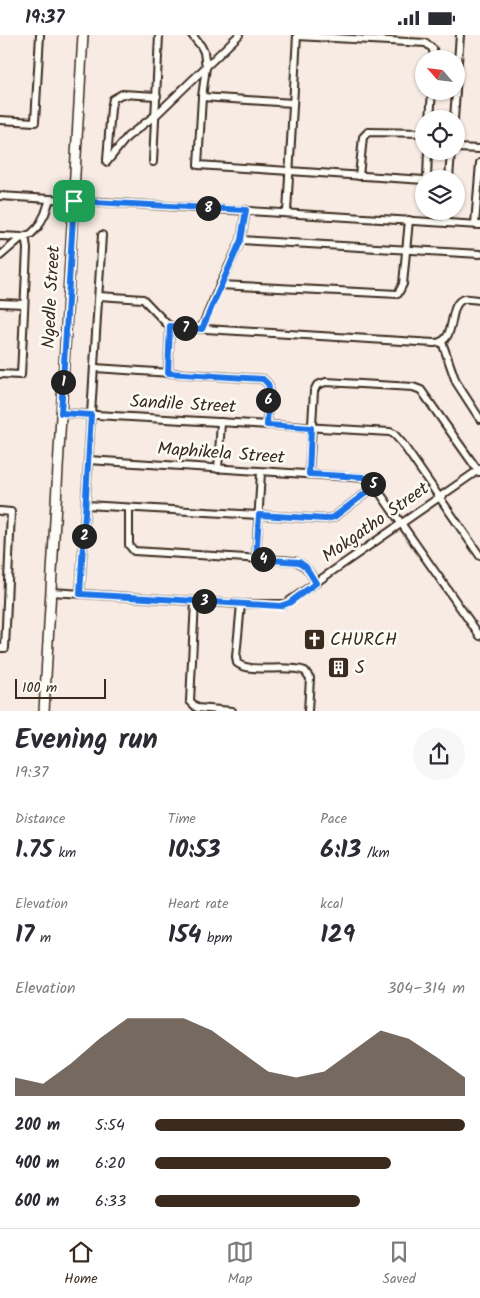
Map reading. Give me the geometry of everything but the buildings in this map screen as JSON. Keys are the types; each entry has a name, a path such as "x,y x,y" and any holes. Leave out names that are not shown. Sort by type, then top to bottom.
{"street":[{"path":"0,120 35,122 40,35"},
{"name":"Ngedle Street","path":"44,711 83,35"},
{"path":"153,162 160,35"},
{"path":"192,35 204,52 206,67 202,97 198,165 415,178"},
{"path":"156,96 122,95 113,99 110,108 107,161 127,137 156,114 239,35"},
{"path":"287,212 297,35 389,38 430,44 433,50"},
{"path":"459,50 460,35"},
{"path":"202,97 293,103"},
{"path":"359,175 363,137 368,132 415,133"},
{"path":"465,148 480,149"},
{"path":"0,196 478,224 480,163"},
{"path":"0,236 22,237 32,234 46,215 50,199"},
{"path":"202,329 241,240 246,210"},
{"path":"220,285 398,294 401,292 404,284 405,250 409,220"},
{"path":"80,594 102,235"},
{"path":"0,256 22,237"},
{"path":"0,374 20,375 28,249 26,241 22,237"},
{"path":"241,240 480,254"},
{"path":"99,296 143,299 170,326 424,343 442,342 448,335 460,301 465,299 480,300"},
{"path":"0,303 24,304"},
{"path":"168,373 170,326"},
{"path":"442,342 456,382 480,419"},
{"path":"95,368 263,379 269,387 267,425"},
{"path":"309,474 314,391 317,385 322,382 415,388 425,394 479,471"},
{"name":"Sandile Street","path":"61,413 394,434 480,555"},
{"path":"218,469 221,423"},
{"name":"Maphikela Street","path":"88,460 363,477 369,479 375,486"},
{"name":"Mokgatho Street","path":"51,592 285,605 479,471"},
{"path":"256,559 261,472"},
{"path":"86,505 326,519 334,517 375,486 480,636"},
{"path":"129,508 129,545 134,551 299,562 306,567 316,583"},
{"path":"0,511 11,512 4,648 0,648"},
{"path":"195,601 190,701 197,708 232,711"},
{"path":"241,604 237,663 246,667 305,671 310,678 308,711"}],"place":[{"name":"CHURCH","path":"314,640"},
{"name":"S","path":"339,668"}],"route":[{"path":"74,201 246,210 241,240 202,329 170,326 168,373 263,379 269,387 267,425 311,428 309,474 363,477 369,479 375,486 334,517 326,519 259,515 256,559 299,562 306,567 316,583 289,603 280,606 80,594 91,415 61,413 74,201"}]}
